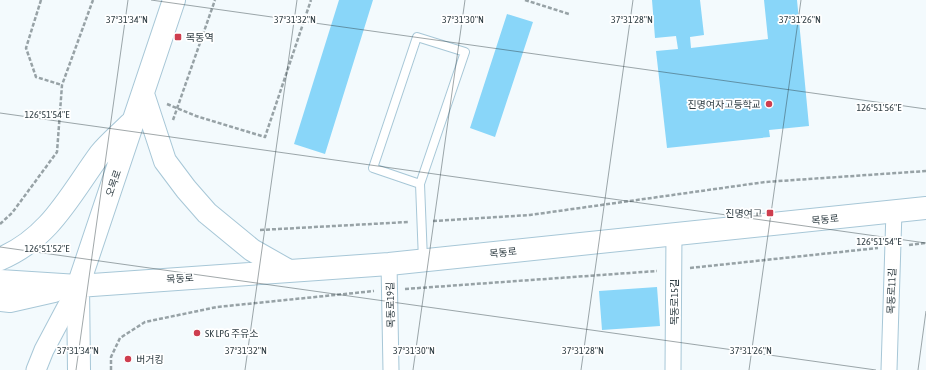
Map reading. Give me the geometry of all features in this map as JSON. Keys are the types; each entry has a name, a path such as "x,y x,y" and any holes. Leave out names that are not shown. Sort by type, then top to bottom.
{"main road":[{"name":"오목로","path":"79,370 78,286 174,0"},
{"path":"143,94 165,161 186,189 207,213 252,250 289,271"},
{"path":"0,259 28,244 43,232 101,154 134,120"},
{"name":"목동로","path":"0,281 78,286 389,264 926,208"},
{"name":"목동로","path":"0,300 10,301 78,286"}],"street":[{"name":"목동로11길","path":"889,370 894,212"},
{"name":"목동로15길","path":"673,370 674,234"},
{"name":"목동로19길","path":"389,264 391,370"},
{"path":"36,370 44,350 78,286"}],"lane":[{"path":"420,184 373,168 417,37 465,52 420,184 423,260"}],"path":[{"path":"41,0 26,48 36,77 62,86"},
{"path":"0,224 12,213 57,152 62,86 93,0"},
{"path":"170,126 178,108 215,0"},
{"path":"143,94 196,116 265,138 311,0"},
{"path":"525,0 569,14"},
{"path":"254,227 261,231 530,215 765,182 926,171"},
{"path":"111,370 111,357 120,338 145,322 217,307 390,290 674,270 926,243"}],"building":[{"path":"339,0 373,0 325,154 294,144"},
{"path":"652,0 700,0 704,35 690,37 691,48 768,39 764,0 797,0 809,126 769,130 770,137 667,148 656,51 678,49 676,36 655,38"},
{"path":"507,14 533,22 495,137 470,128"},
{"path":"657,287 660,326 602,330 599,291"}],"place":[{"name":"목동역","path":"178,37"},
{"name":"진명여자고등학교","path":"769,104"},
{"name":"진명여고","path":"770,213"},
{"name":"SK LPG 주유소","path":"197,333"},
{"name":"버거킹","path":"128,359"}]}
